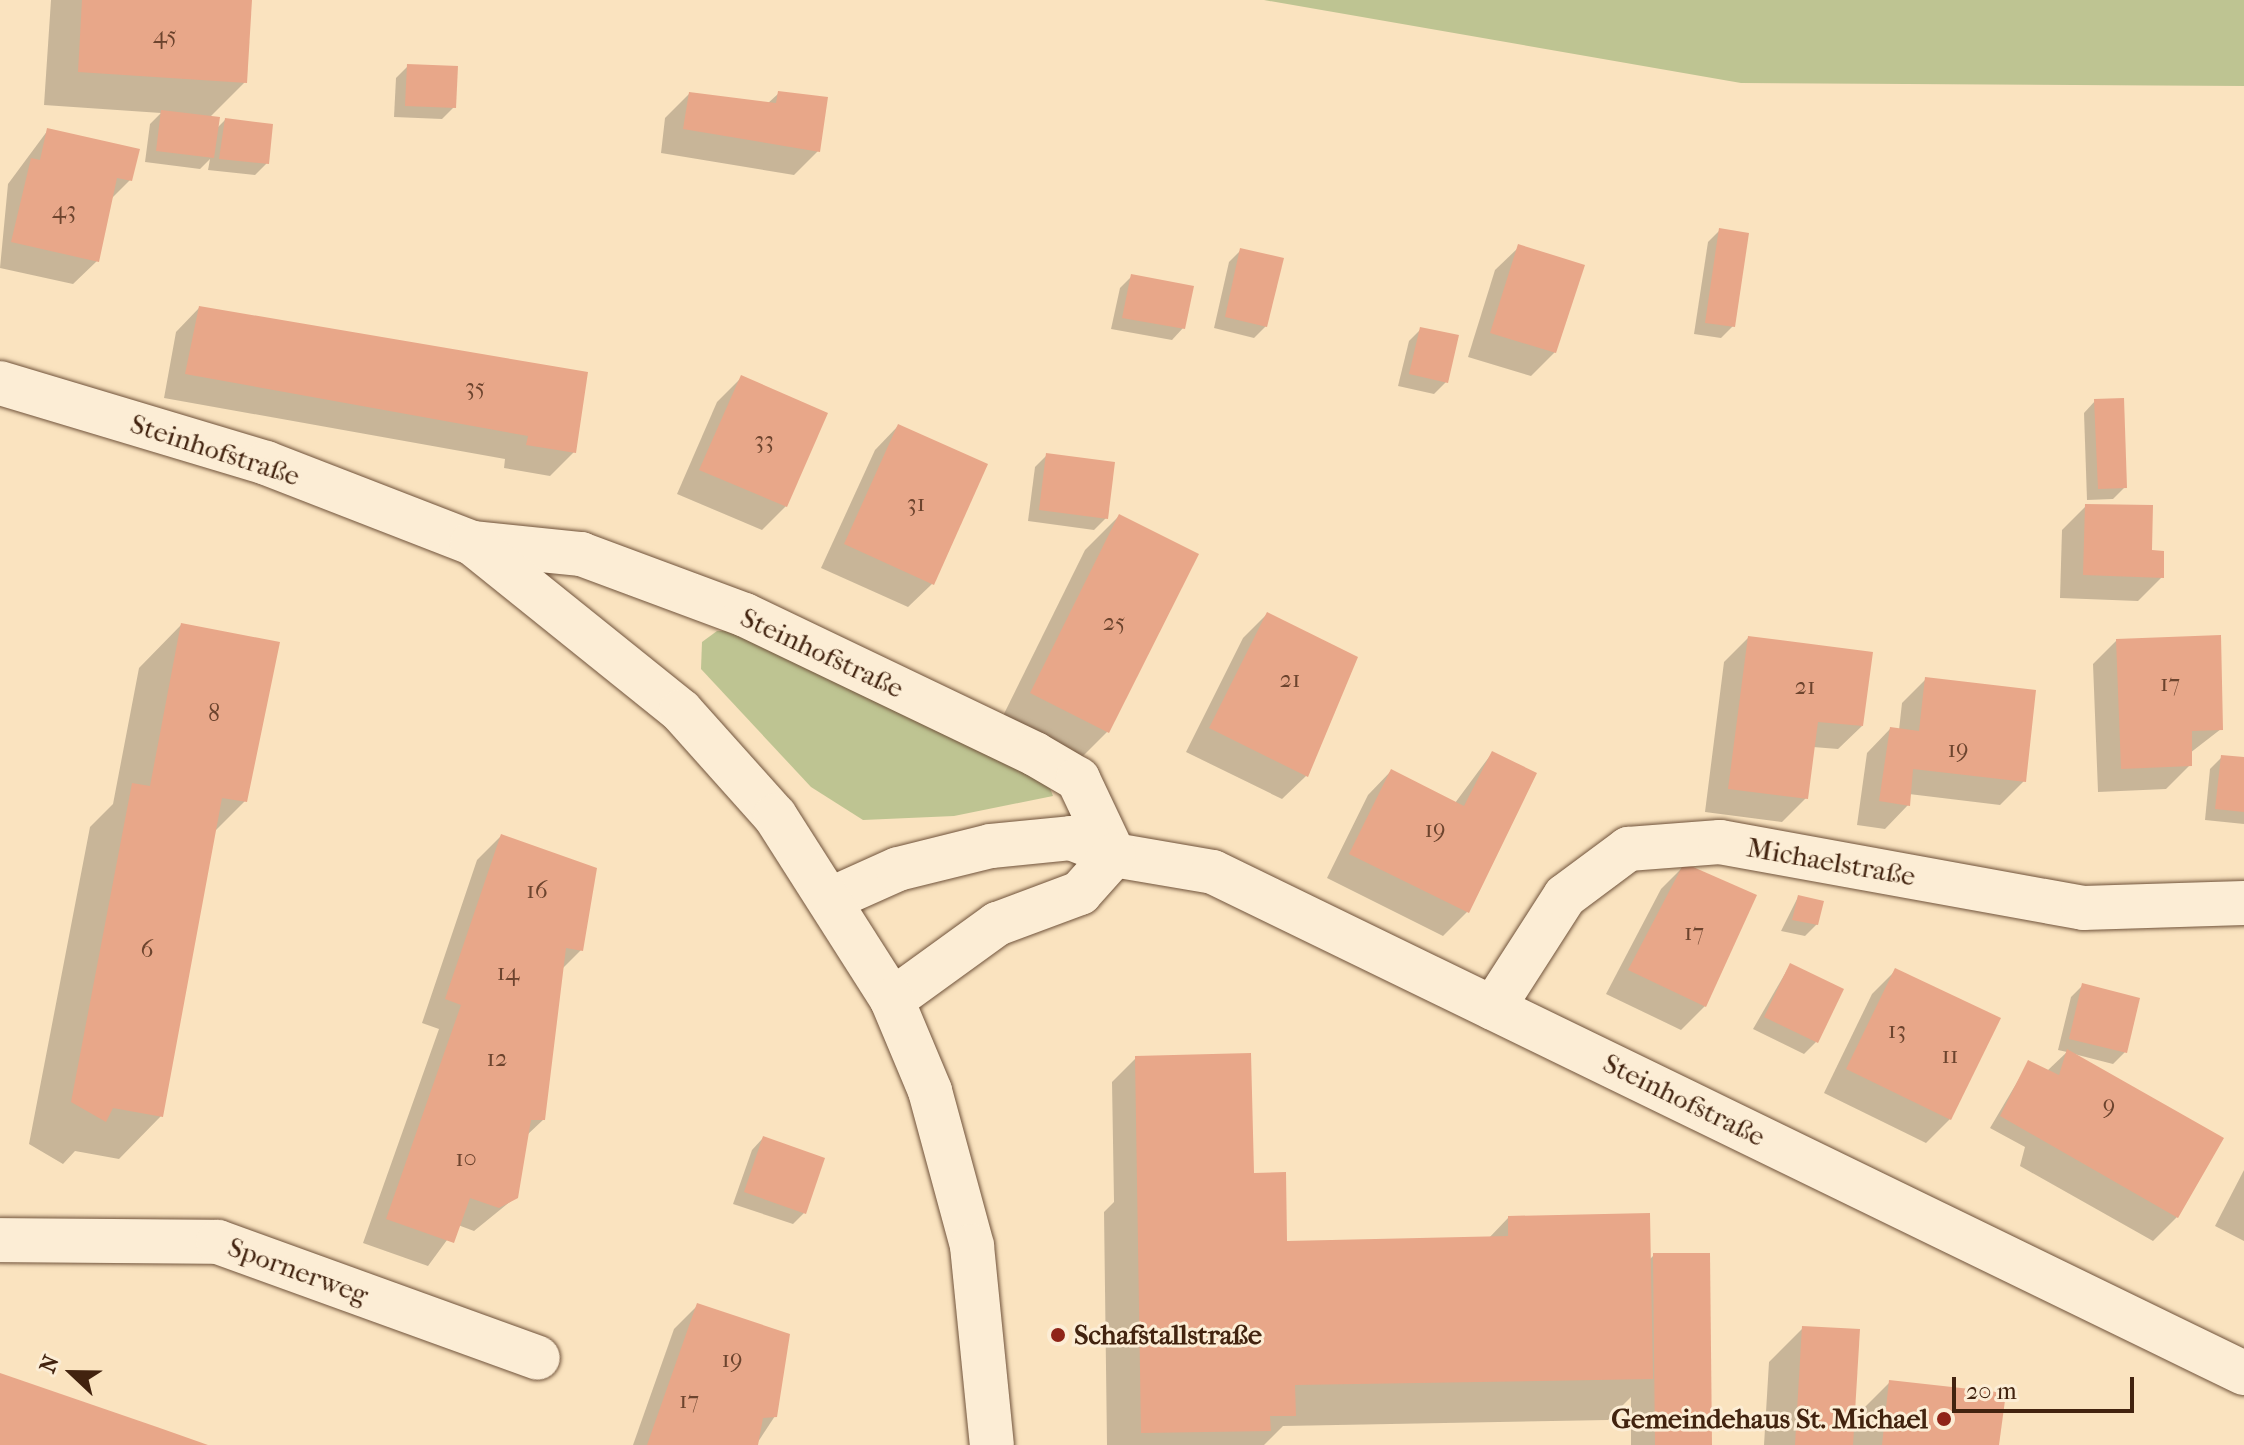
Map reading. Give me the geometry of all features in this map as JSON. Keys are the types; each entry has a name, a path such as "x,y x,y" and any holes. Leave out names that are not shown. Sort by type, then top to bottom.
{"street":[{"name":"Steinhofstraße","path":"0,383 266,463 472,543 581,554 715,603 1035,754 1078,779 1114,855"},
{"name":"Steinhofstraße","path":"472,543 681,711 775,816 831,899 892,1000"},
{"name":"Steinhofstraße","path":"831,899 898,869 991,846 1071,838 1114,855 1213,872 2244,1373"},
{"name":"Michaelstraße","path":"1493,1008 1565,896 1628,849 1720,842 2083,908 2244,903"},
{"path":"992,1445 972,1246 930,1091 892,1000 997,924 1080,893 1114,855"},
{"name":"Spornerweg","path":"0,1240 218,1242 538,1358"}],"green space":[{"path":"1264,0 2244,0 2244,86 1741,83"},
{"path":"717,631 731,631 1048,783 1053,796 954,816 863,820 811,787 701,669 702,642"}],"building":[{"path":"82,0 252,0 247,83 78,72"},
{"path":"407,64 458,66 456,108 405,106"},
{"path":"778,91 828,97 820,152 683,129 689,92 776,103"},
{"path":"161,110 220,117 214,158 156,151"},
{"path":"225,118 273,124 269,164 219,159"},
{"path":"47,128 140,149 132,181 117,178 99,262 11,242 31,158 40,160"},
{"path":"1719,228 1749,233 1735,327 1705,323"},
{"path":"1518,244 1585,265 1556,353 1490,333"},
{"path":"1240,248 1284,258 1267,327 1225,317"},
{"path":"1131,274 1194,286 1185,329 1122,318"},
{"path":"199,306 588,372 576,453 526,445 528,436 185,374"},
{"path":"1420,327 1459,335 1448,383 1409,374"},
{"path":"741,375 828,413 787,507 699,470"},
{"path":"2124,398 2127,488 2098,489 2094,399"},
{"path":"898,424 988,464 934,585 844,544"},
{"path":"1046,453 1115,462 1108,519 1039,510"},
{"path":"2085,504 2153,505 2152,550 2164,551 2164,578 2083,575"},
{"path":"1119,514 1199,554 1109,733 1030,693"},
{"path":"1267,612 1358,657 1308,777 1209,728"},
{"path":"181,623 280,642 247,802 222,798 163,1117 113,1108 106,1122 71,1102 132,783 150,786"},
{"path":"2221,635 2223,730 2192,731 2192,766 2121,769 2116,639"},
{"path":"1748,636 1873,652 1863,726 1818,722 1808,799 1728,789"},
{"path":"1925,677 2036,690 2026,782 1913,769 1910,806 1879,801 1890,727 1919,731"},
{"path":"1492,751 1537,773 1469,913 1349,854 1391,769 1464,806"},
{"path":"2221,755 2244,757 2244,812 2215,809"},
{"path":"501,834 597,868 583,951 566,948 545,1120 531,1120 518,1198 499,1208 470,1198 454,1243 386,1219 461,1005 445,999"},
{"path":"1684,863 1757,895 1706,1007 1628,970"},
{"path":"1798,895 1824,901 1818,925 1792,920"},
{"path":"1790,963 1844,989 1818,1043 1764,1017"},
{"path":"1895,968 2001,1018 1951,1120 1846,1069"},
{"path":"2082,983 2140,998 2127,1053 2069,1039"},
{"path":"2067,1049 2224,1138 2178,1218 2000,1116 2028,1060 2059,1075"},
{"path":"1251,1053 1254,1173 1286,1172 1287,1241 1508,1236 1508,1216 1650,1213 1653,1379 1295,1385 1296,1416 1270,1416 1271,1431 1141,1433 1135,1056"},
{"path":"763,1136 825,1158 806,1214 744,1192"},
{"path":"1653,1253 1710,1253 1712,1445 1655,1445"},
{"path":"697,1303 790,1334 777,1417 763,1418 758,1445 647,1445"},
{"path":"1802,1326 1860,1329 1853,1445 1795,1445"},
{"path":"0,1373 157,1427 208,1445 0,1445"},
{"name":"Gemeindehaus St. Michael","path":"1889,1380 2006,1393 1999,1445 1882,1445"}],"place":[{"name":"Schafstallstraße","path":"1058,1335"},
{"name":"Gemeindehaus St. Michael","path":"1944,1419"}]}
